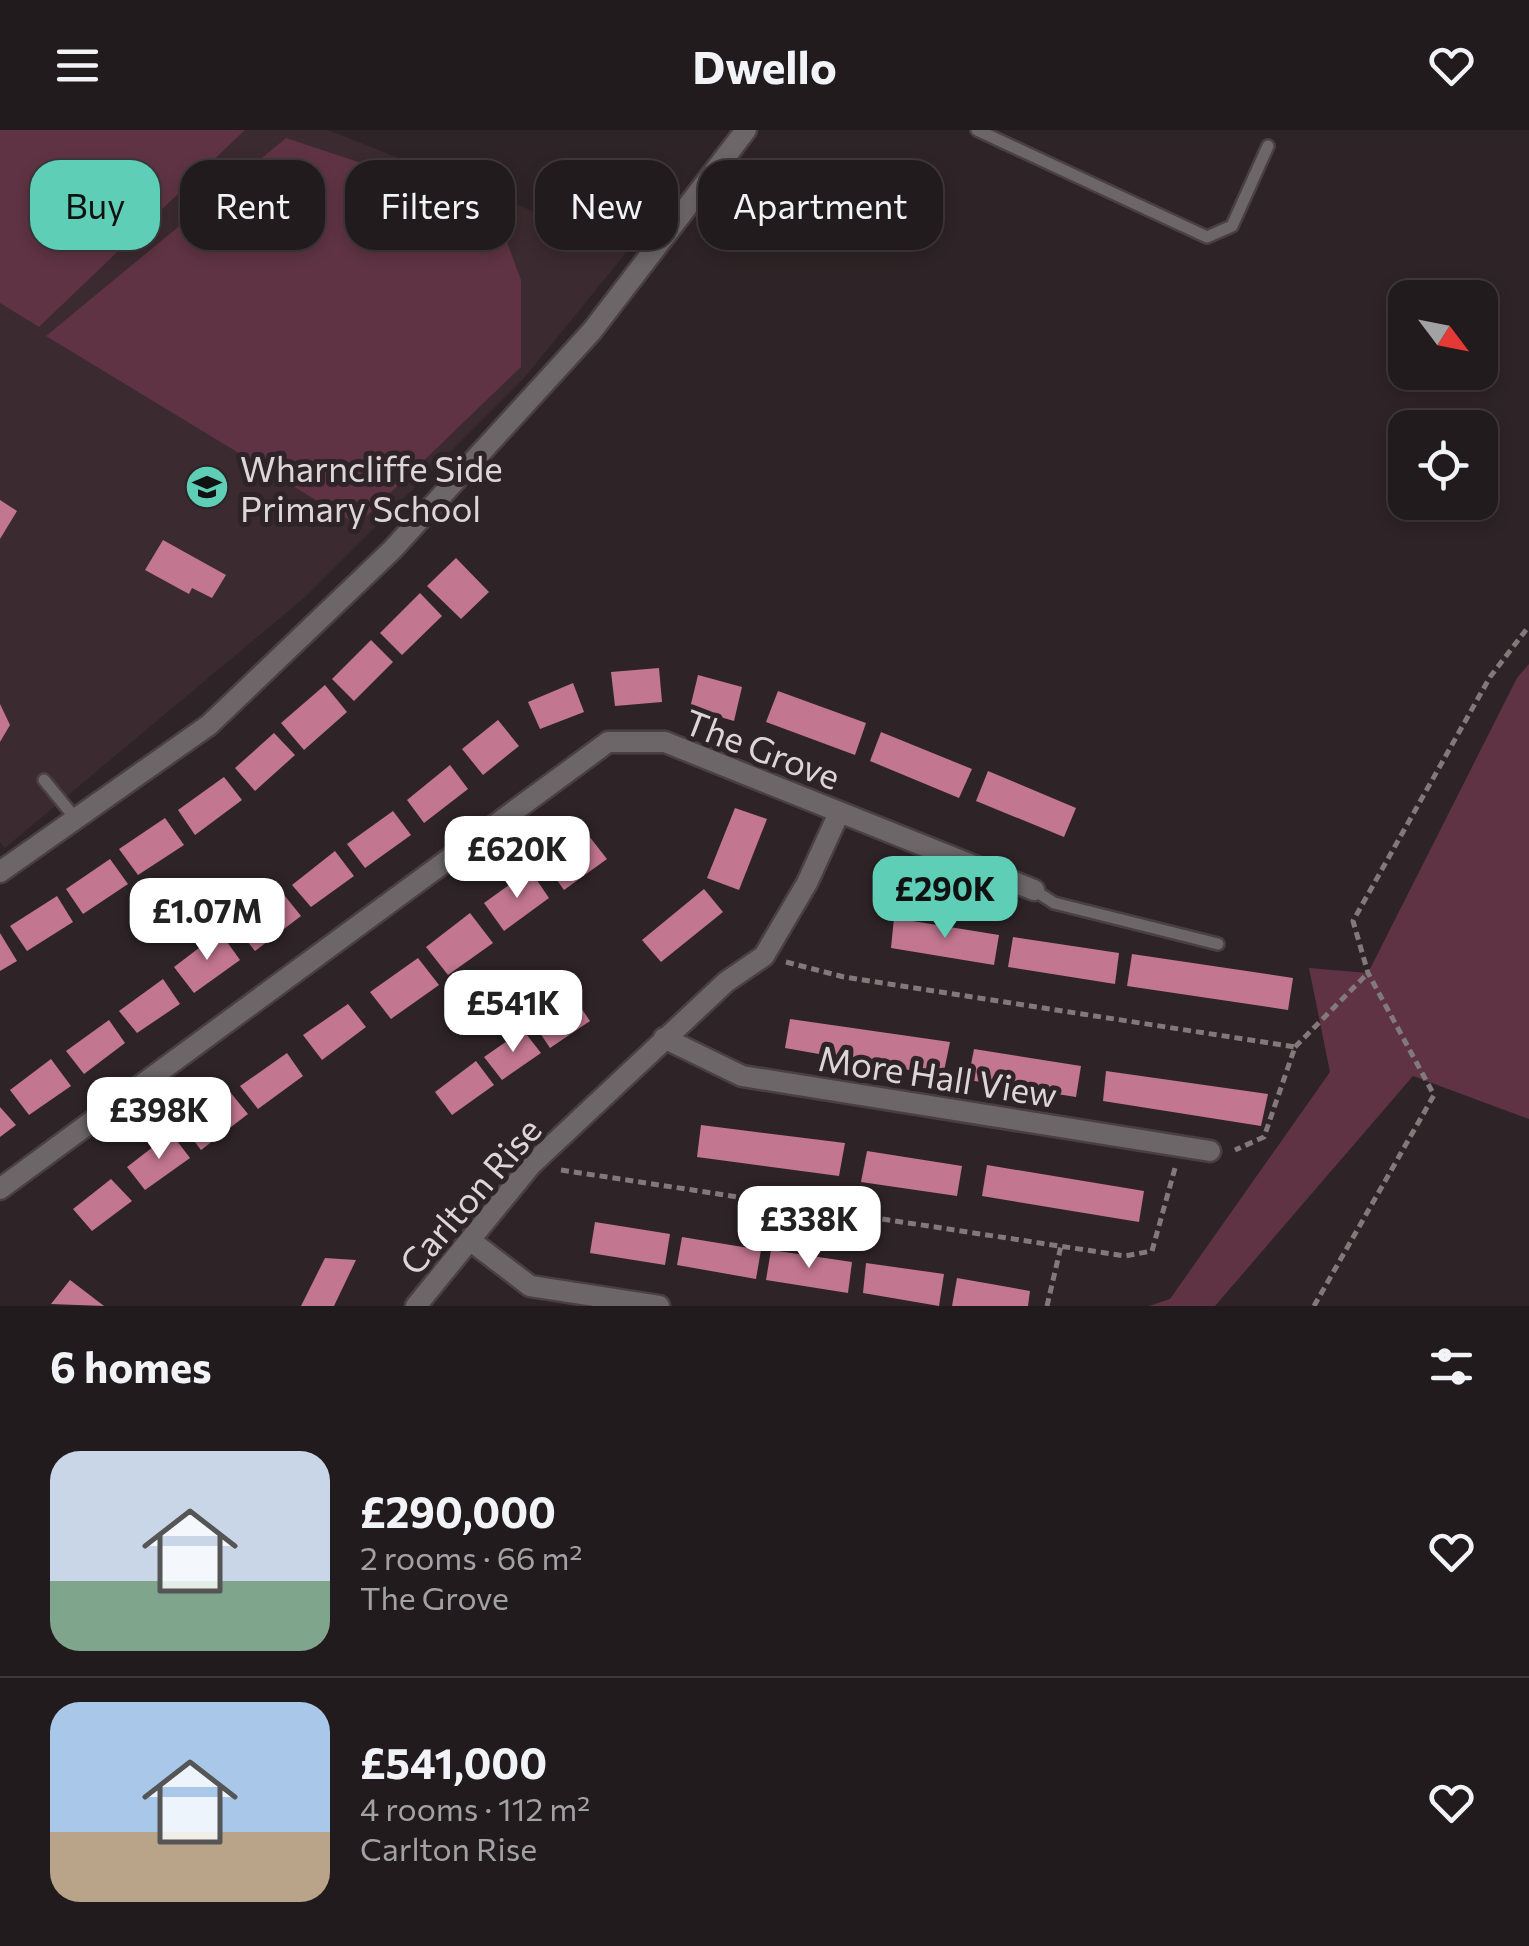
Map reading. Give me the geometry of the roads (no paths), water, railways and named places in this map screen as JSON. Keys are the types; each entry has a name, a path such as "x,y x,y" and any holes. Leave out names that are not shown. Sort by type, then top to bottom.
{"street":[{"path":"0,872 208,724 392,550 592,332 746,130"},
{"name":"The Grove","path":"0,1189 608,742 666,742 1034,890"},
{"name":"Carlton Rise","path":"416,1306 531,1165 726,982 764,956 807,883 839,813"},
{"name":"More Hall View","path":"664,1038 742,1076 1210,1151"},
{"path":"471,1241 530,1286 659,1306"}],"lane":[{"path":"977,130 1207,237 1232,226 1268,146"},
{"path":"44,780 76,819"},
{"path":"1034,890 1054,903 1218,944"}],"place":[{"name":"Wharncliffe Side Primary School","path":"207,487"}]}
